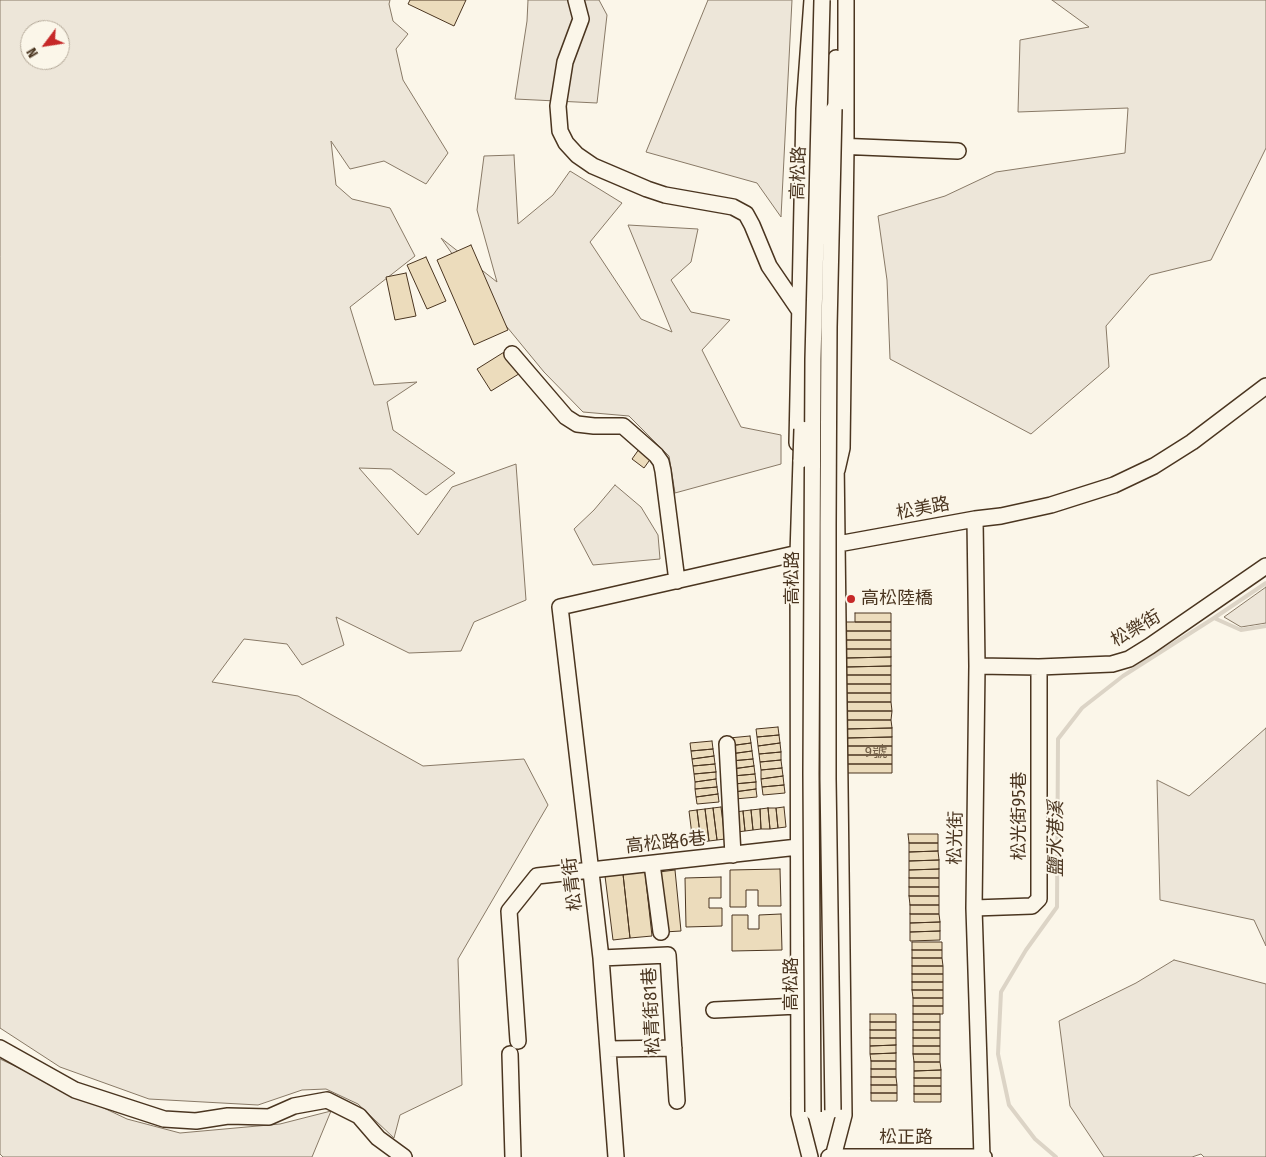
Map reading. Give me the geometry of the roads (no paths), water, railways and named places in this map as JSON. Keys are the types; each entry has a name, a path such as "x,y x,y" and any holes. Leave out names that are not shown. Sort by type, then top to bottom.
{"street":[{"path":"576,0 581,19 565,62 558,106 560,131 566,143 577,155 593,166 647,189 665,195 733,207 746,214 769,266 799,310"},
{"path":"815,1 829,0"},
{"name":"高松路","path":"810,1157 813,1112 811,773 813,358 827,109 838,0"},
{"path":"836,465 842,448 846,0"},
{"name":"高松路","path":"815,1 827,109 829,327 828,779 832,1157"},
{"name":"高松路","path":"810,1157 798,1114 798,554 801,467 796,450 803,145 815,1"},
{"path":"827,109 838,133 836,465 844,1115 832,1157"},
{"path":"801,467 811,132 827,109"},
{"path":"803,145 958,151"},
{"path":"512,354 566,417 577,424 623,426 656,455 661,462 663,471 677,581"},
{"name":"松美路","path":"560,607 838,544 1001,516 1052,505 1114,485 1154,466 1192,442 1266,386"},
{"name":"松光街","path":"975,519 977,666 974,908 983,1157"},
{"name":"松樂街","path":"977,666 1112,664 1129,659 1266,566"},
{"name":"松青街","path":"560,607 601,958 616,1157"},
{"name":"松光街95巷","path":"974,908 1032,906 1039,899 1039,666"},
{"path":"727,744 733,855"},
{"name":"高松路6巷","path":"513,1157 514,1047 509,911 537,876 798,848"},
{"path":"652,864 661,932"},
{"name":"松青街81巷","path":"601,958 668,955 677,1101"},
{"path":"714,1010 798,1006"},
{"path":"0,1048 75,1090 164,1119 196,1121 228,1116 269,1117 294,1106 327,1100 359,1116 378,1138 404,1157"},
{"path":"608,1049 674,1048"},
{"name":"松正路","path":"832,1157 983,1157"}],"waterway":[{"path":"1214,618 1266,583"},
{"name":"鹽水港溪","path":"1056,1157 1035,1139 1009,1105 998,1054 1001,992 1026,950 1057,907 1058,739 1082,708 1123,676 1214,618 1241,630 1266,626"}],"place":[{"name":"高松陸橋","path":"851,599"}]}
